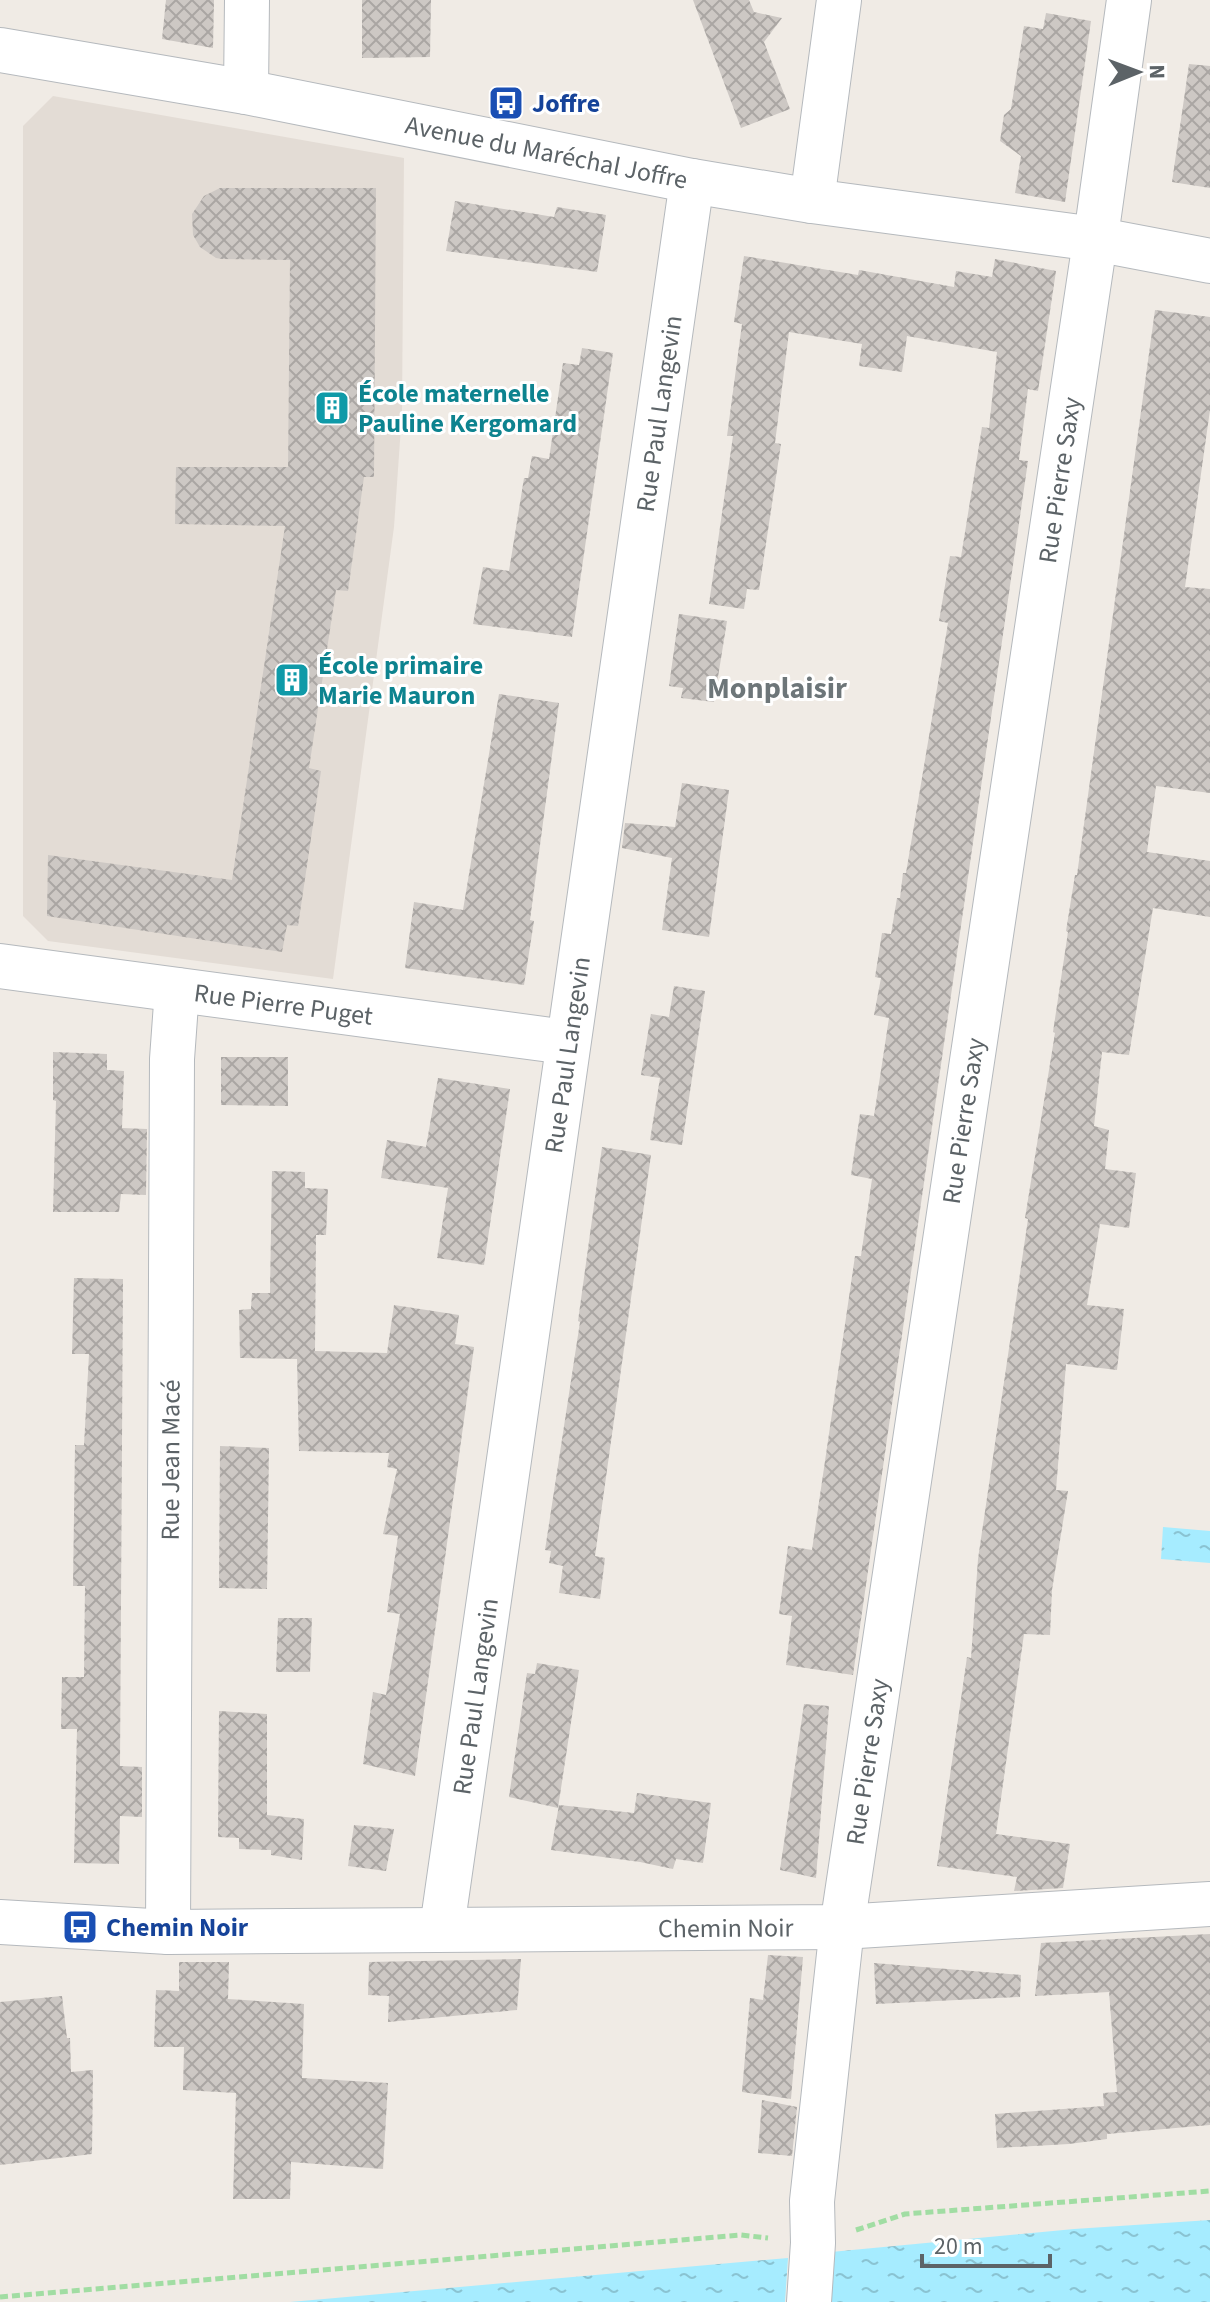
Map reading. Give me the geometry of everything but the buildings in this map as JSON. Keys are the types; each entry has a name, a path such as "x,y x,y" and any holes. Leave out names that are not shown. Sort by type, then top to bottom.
{"street":[{"path":"246,92 247,0"},
{"path":"812,201 839,0"},
{"name":"Rue Pierre Saxy","path":"809,2302 812,2201 842,1927 1129,0"},
{"name":"Avenue du Maréchal Joffre","path":"0,50 246,92 692,181 812,201 1095,239 1210,261"},
{"name":"Rue Paul Langevin","path":"442,1928 566,1042 692,181"},
{"name":"Rue Pierre Puget","path":"0,966 566,1042"},
{"name":"Rue Jean Macé","path":"168,1932 171,1075 177,990"},
{"name":"Chemin Noir","path":"0,1922 168,1932 842,1927 1210,1904"}],"path":[{"path":"0,2297 741,2235 813,2243 905,2214 1210,2191"}],"shaded area":[{"path":"53,96 404,158 402,412 394,527 333,979 48,941 23,916 23,126"}],"water":[{"path":"1163,1527 1210,1531 1210,1563 1161,1559"},
{"path":"1210,2220 1210,2302 826,2302 831,2252 1074,2229"},
{"path":"788,2258 785,2302 290,2302"}],"place":[{"name":"Joffre","path":"506,103"},
{"name":"École maternelle Pauline Kergomard","path":"332,408"},
{"name":"École primaire Marie Mauron","path":"292,680"},
{"name":"Chemin Noir","path":"80,1927"}],"district":[{"name":"Monplaisir","path":"777,688"}]}
